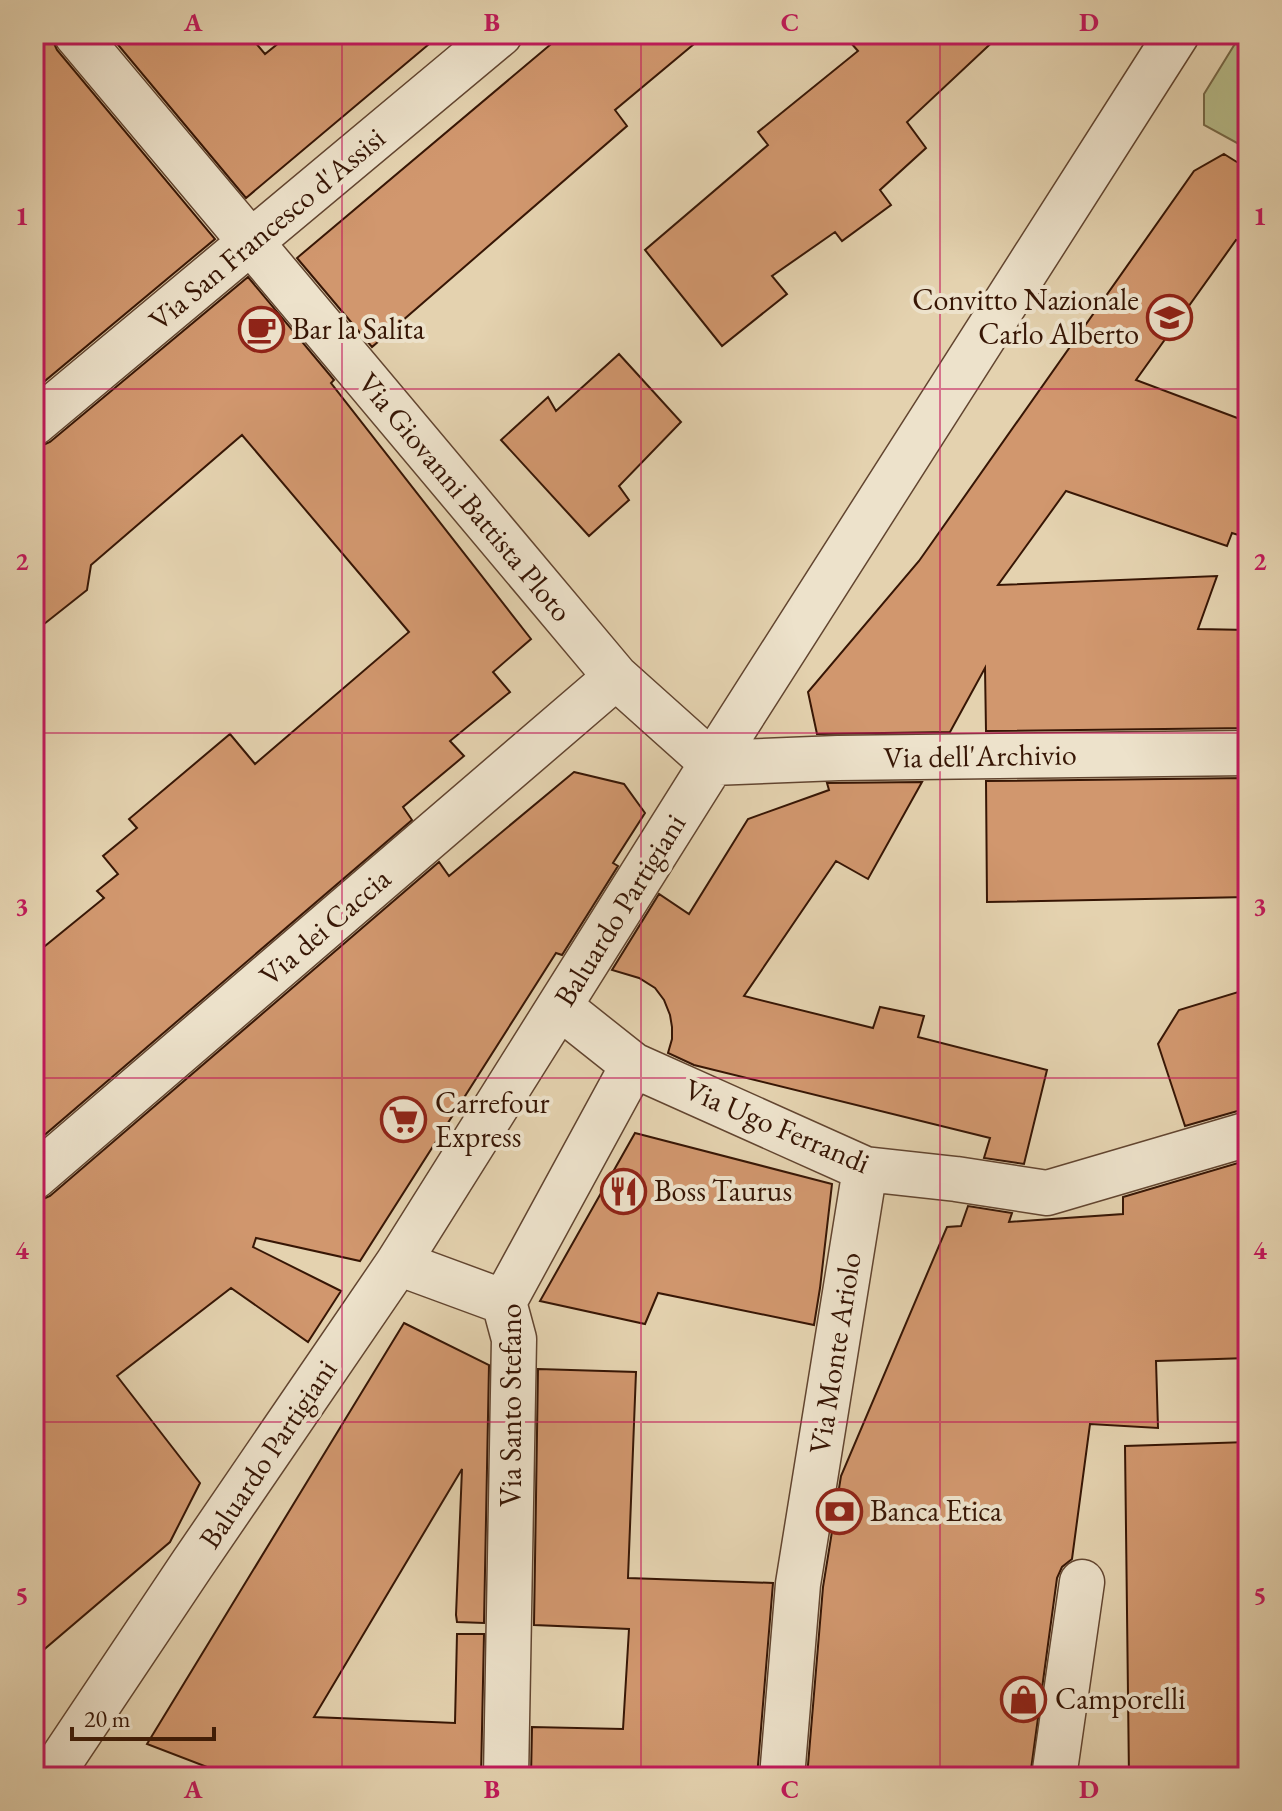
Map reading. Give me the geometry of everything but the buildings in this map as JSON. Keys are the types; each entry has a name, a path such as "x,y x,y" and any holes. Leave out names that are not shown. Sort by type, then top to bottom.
{"street":[{"name":"Via Giovanni Battista Ploto","path":"76,34 616,677 712,763"},
{"name":"Via San Francesco d'Assisi","path":"34,423 500,34"},
{"name":"Baluardo Partigiani","path":"50,1777 398,1263 712,763 1177,34"},
{"name":"Via dei Caccia","path":"34,1177 616,677"},
{"name":"Via dell'Archivio","path":"712,763 838,758 1248,753"},
{"name":"Via Ugo Ferrandi","path":"560,1007 633,1065 865,1169 1047,1193 1248,1134"},
{"name":"Via Santo Stefano","path":"506,1777 514,1339 504,1302 633,1065"},
{"name":"Via Monte Ariolo","path":"782,1777 798,1584 865,1169"},
{"path":"398,1263 504,1302"},
{"path":"1054,1777 1082,1582"},
{"path":"34,1770 41,1777"}],"green space":[{"path":"1241,34 1248,34 1248,149 1204,125 1204,94"}],"place":[{"name":"Convitto Nazionale Carlo Alberto","path":"1170,317"},
{"name":"Bar la Salita","path":"261,329"},
{"name":"Carrefour Express","path":"404,1120"},
{"name":"Boss Taurus","path":"623,1191"},
{"name":"Banca Etica","path":"839,1511"},
{"name":"Camporelli","path":"1024,1699"}]}
